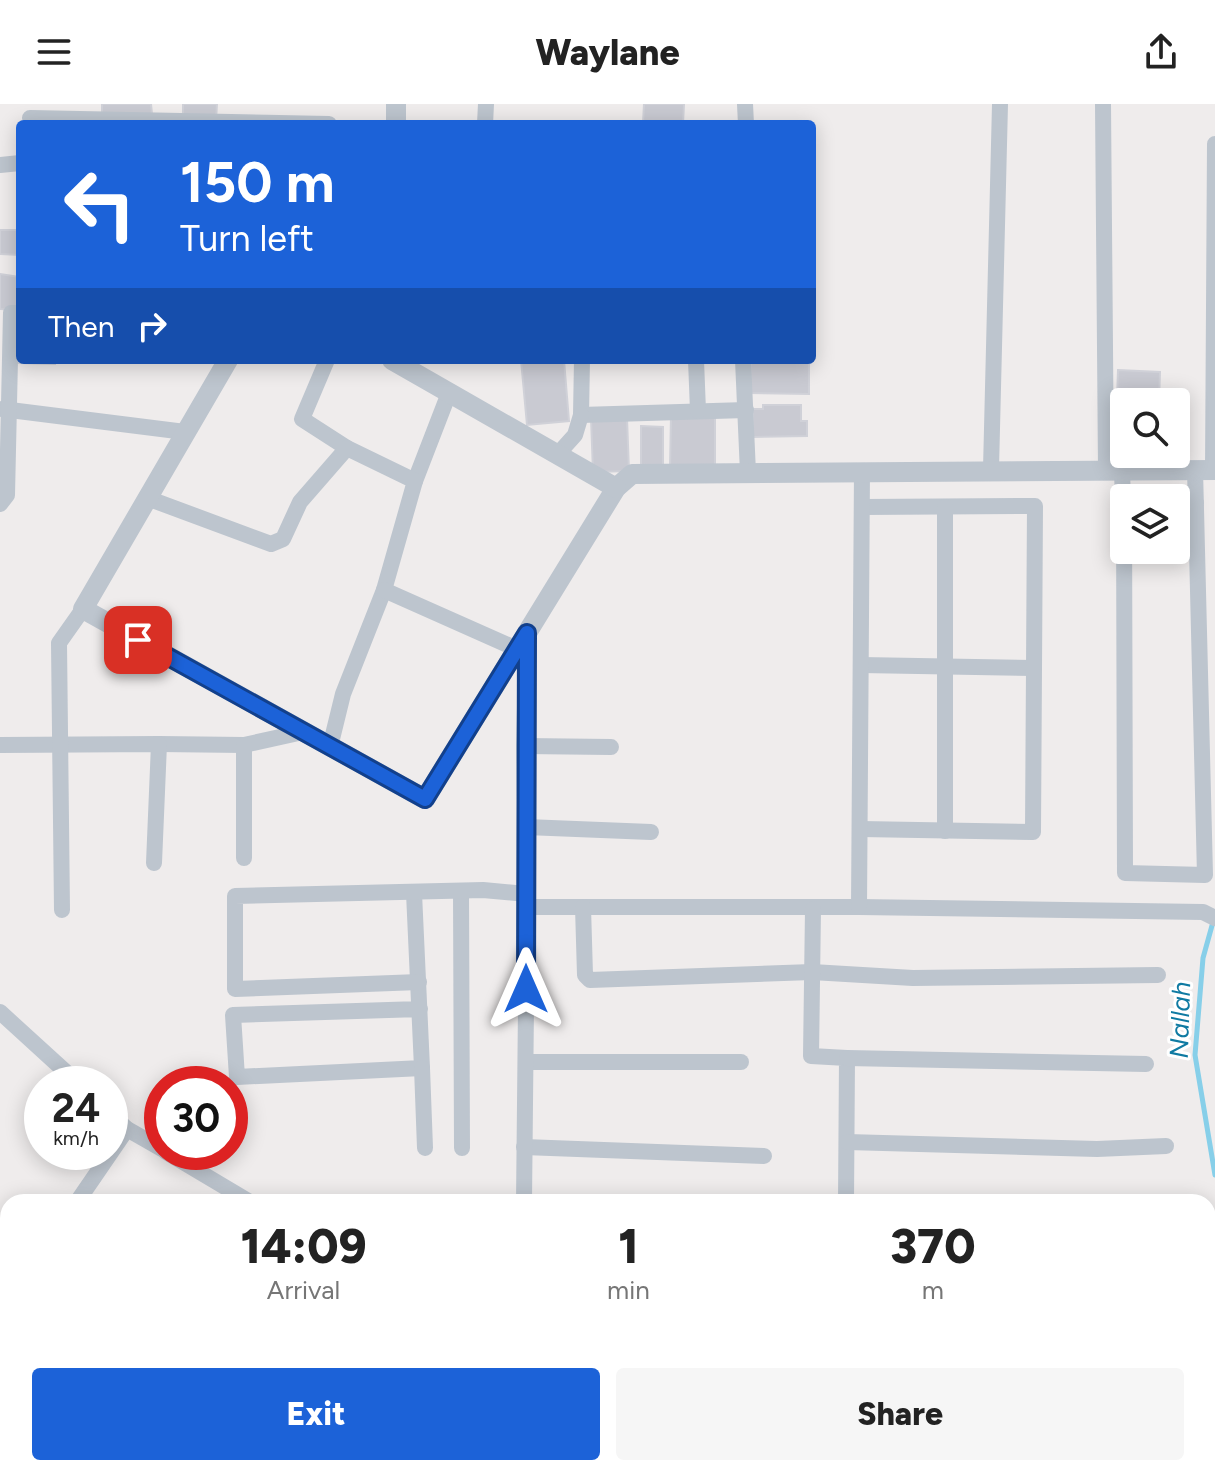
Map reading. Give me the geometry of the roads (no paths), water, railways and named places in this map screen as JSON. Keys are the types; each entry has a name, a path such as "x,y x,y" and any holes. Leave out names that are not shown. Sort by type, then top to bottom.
{"street":[{"path":"991,469 1000,104"},
{"path":"1103,104 1114,469 1118,484"},
{"path":"29,115 196,120"},
{"path":"1123,564 1125,873 1205,875 1196,503 1208,470 1214,322 1215,144"},
{"path":"0,504 7,495 4,409 10,313"},
{"path":"62,910 59,643 83,609 226,364"},
{"path":"325,364 302,419 347,448 415,481"},
{"path":"400,364 616,488"},
{"path":"557,455 575,435 581,415 582,364"},
{"path":"696,364 698,411"},
{"path":"743,364 748,473"},
{"path":"330,747 343,694 384,590 415,481 449,393"},
{"path":"4,409 185,432"},
{"path":"581,415 746,410"},
{"path":"147,498 271,544 283,539 300,502 347,448"},
{"path":"83,609 425,799 616,488 632,474 991,469 1208,470"},
{"path":"859,907 862,471"},
{"path":"1190,503 1196,503"},
{"path":"861,829 1033,832 1035,506 862,507"},
{"path":"945,507 945,831"},
{"path":"384,590 522,641"},
{"path":"522,641 526,827 524,1194"},
{"path":"861,665 1034,668"},
{"path":"0,745 244,745 303,732"},
{"path":"154,863 159,744"},
{"path":"244,745 244,858"},
{"path":"524,746 611,747"},
{"path":"526,827 651,832"},
{"path":"422,1068 237,1077 233,1015 235,896 483,890 583,907 859,907 1209,915"},
{"path":"461,891 462,1148"},
{"path":"414,893 425,1148"},
{"path":"583,907 585,975 590,980 812,972 913,978 1158,975"},
{"path":"813,909 811,1056 1146,1064"},
{"path":"235,989 419,982"},
{"path":"233,1015 420,1009"},
{"path":"0,1012 59,1066"},
{"path":"846,1194 847,1058"},
{"path":"526,1062 741,1062"},
{"path":"847,1142 1097,1149 1166,1146"},
{"path":"524,1147 764,1156"},
{"path":"82,1194 99,1170"},
{"path":"196,1170 237,1194"}],"waterway":[{"name":"Nallah","path":"1213,922 1203,958 1195,1055 1215,1175"}]}
